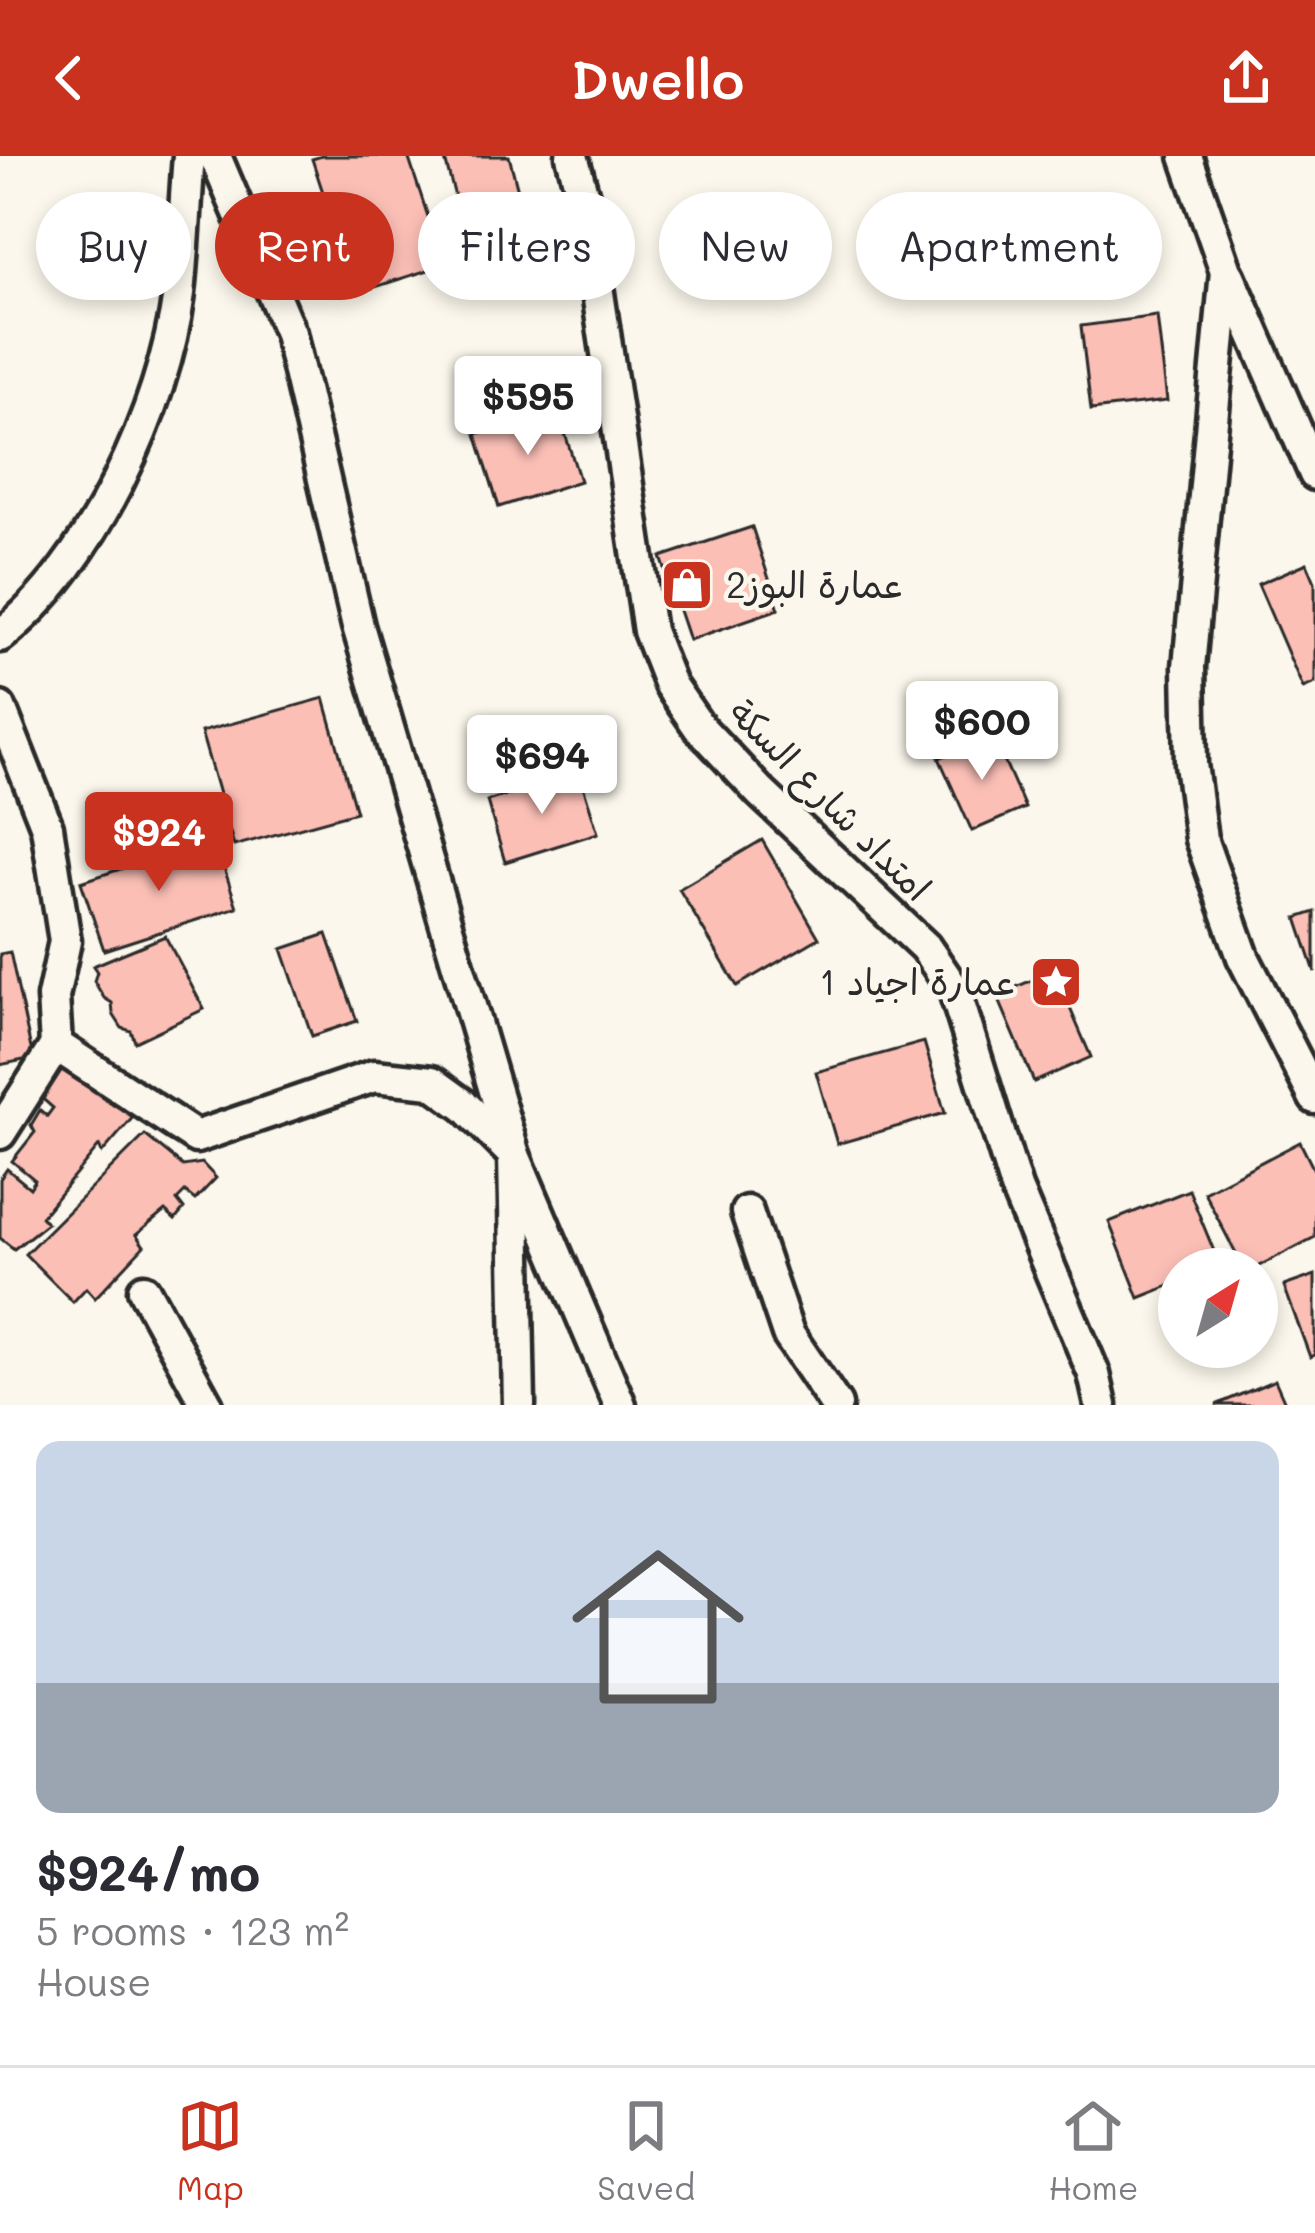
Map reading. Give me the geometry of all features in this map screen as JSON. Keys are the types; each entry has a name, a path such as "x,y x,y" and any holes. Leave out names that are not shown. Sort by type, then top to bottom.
{"street":[{"path":"0,636 31,612 80,553 149,413 178,298 189,156"},
{"path":"215,156 290,333 358,626 514,1155 620,1405"},
{"name":"امتداد شارع السكة","path":"572,156 584,200 645,611 670,685 699,727 760,792 925,947 955,991 1016,1188 1094,1374 1102,1405"},
{"path":"1186,156 1226,271 1315,474"},
{"path":"1226,271 1189,668 1191,764 1201,839 1243,957 1315,1098"},
{"path":"0,708 46,827 65,941 53,997 56,1045 0,1133"},
{"path":"56,1045 196,1137 374,1076 432,1082 465,1106 514,1155 518,1405"},
{"path":"747,1212 788,1334 836,1405"},
{"path":"143,1290 208,1405"}],"building":[{"path":"408,156 420,192 418,273 394,281 394,192 323,192 312,159"},
{"path":"444,156 509,156 518,192 454,192"},
{"path":"1157,316 1167,401 1091,410 1081,326"},
{"path":"557,408 580,481 499,507 476,434"},
{"path":"752,527 779,609 689,640 661,557"},
{"path":"1307,563 1315,582 1315,683 1303,688 1258,584"},
{"path":"324,698 356,812 234,846 201,732"},
{"path":"993,735 1025,808 972,831 939,758"},
{"path":"579,773 598,833 505,862 487,801"},
{"path":"214,838 237,907 104,950 81,882"},
{"path":"762,840 819,938 737,986 679,889"},
{"path":"1315,912 1315,972 1297,918"},
{"path":"327,934 357,1021 312,1036 282,949"},
{"path":"165,936 204,1009 135,1042 94,981 93,966"},
{"path":"10,952 33,1058 0,1065 0,954"},
{"path":"1054,971 1091,1057 1034,1082 997,995"},
{"path":"924,1042 945,1113 837,1144 816,1072"},
{"path":"60,1055 135,1115 102,1153 99,1146 41,1217 47,1223 14,1249 0,1238 0,1179 7,1169 30,1188 35,1180 12,1161 35,1132 31,1125 40,1110 47,1116 53,1108 37,1094"},
{"path":"145,1135 183,1166 202,1163 216,1178 195,1200 185,1192 177,1200 184,1209 175,1220 165,1211 136,1235 144,1246 95,1298 86,1288 73,1302 25,1254"},
{"path":"1300,1142 1315,1172 1315,1237 1278,1256 1278,1248 1233,1248 1204,1192"},
{"path":"1189,1190 1213,1248 1158,1248 1158,1290 1139,1298 1109,1222"},
{"path":"1315,1275 1315,1355 1310,1357 1284,1286"},
{"path":"1275,1380 1286,1405 1216,1405"}],"place":[{"name":"عمارة البوز2","path":"687,585"},
{"name":"عمارة اجياد 1","path":"1056,982"}]}
